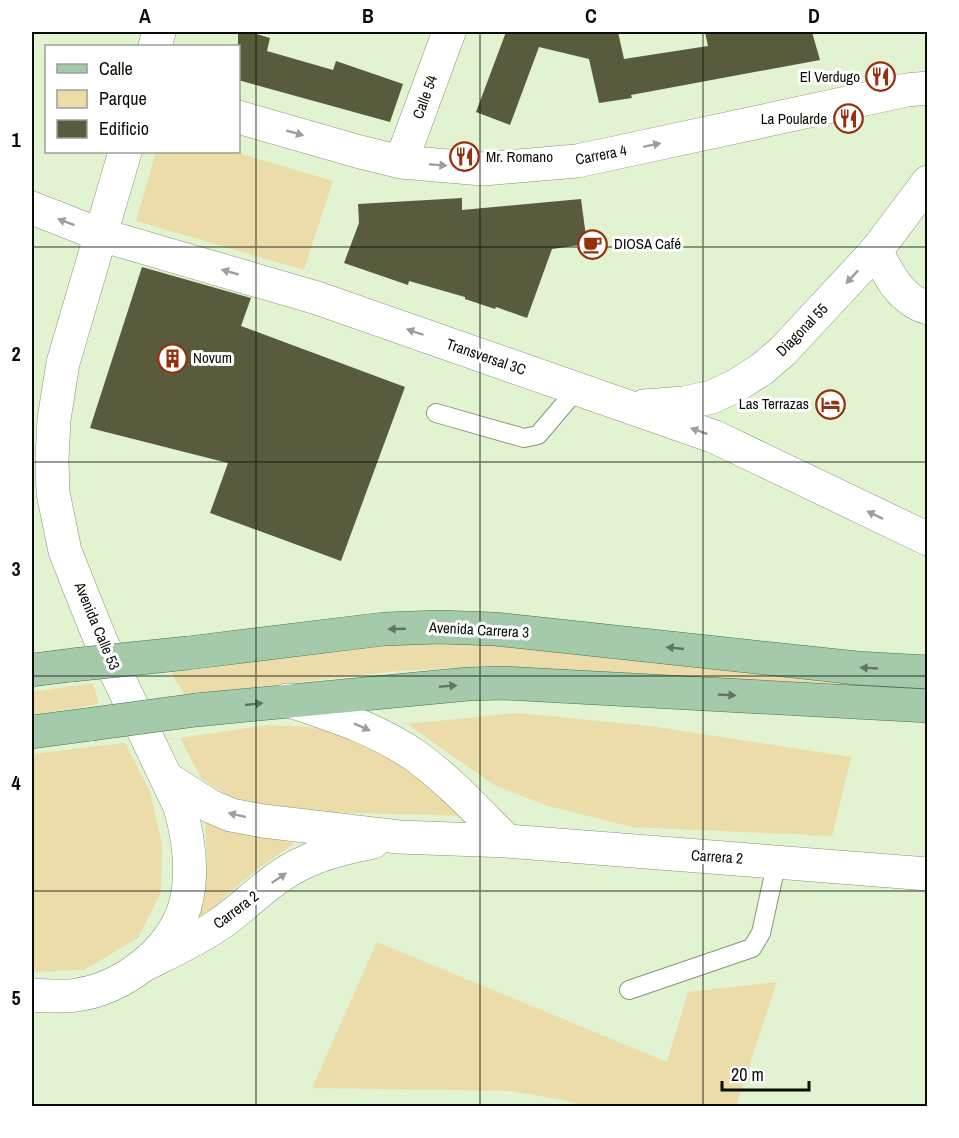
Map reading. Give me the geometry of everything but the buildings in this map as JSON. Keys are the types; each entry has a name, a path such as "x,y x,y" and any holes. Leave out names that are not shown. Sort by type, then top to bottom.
{"main road":[{"name":"Avenida Carrera 3","path":"32,670 384,629 439,627 495,628 857,668 927,672"},
{"path":"32,732 196,710 468,684 503,683 927,706"}],"street":[{"name":"Calle 54","path":"401,162 449,32"},
{"name":"Carrera 4","path":"240,118 401,162 483,169 578,161 921,85"},
{"name":"Avenida Calle 53","path":"32,995 79,994 112,984 142,966 168,940 184,906 190,866 187,833 180,807 101,641 65,550 46,493 63,363 125,153"},
{"name":"Diagonal 55","path":"633,407 684,403 712,397 762,369 783,351 876,251 927,182"},
{"name":"Transversal 3C","path":"32,208 101,235 317,298 715,437 927,539"},
{"path":"876,251 894,285 907,297 927,309"},
{"path":"287,700 350,721 384,736 417,756 453,787 507,841"},
{"name":"Carrera 2","path":"168,779 210,806 231,815 263,821 399,837 507,841 927,874"},
{"name":"Carrera 2","path":"142,966 187,944 221,923 265,888 302,863 333,851 399,837"}],"lane":[{"path":"436,413 524,438 538,435 578,388"},
{"path":"629,990 752,948 762,933 777,861"}],"green space":[{"path":"156,153 238,153 333,181 304,270 136,221"},
{"path":"422,642 486,645 874,687 486,666 398,671 185,695 171,673 371,646"},
{"path":"93,683 99,704 32,715 32,692"},
{"path":"518,713 650,726 851,757 832,836 632,827 548,806 494,785 407,724"},
{"path":"267,725 325,728 373,743 469,816 279,811 232,799 201,778 180,738"},
{"path":"125,743 150,791 162,844 161,892 138,938 84,970 32,972 32,754"},
{"path":"205,818 295,844 267,862 241,883 193,928 199,911 207,864"},
{"path":"377,942 667,1062 688,992 777,982 736,1106 585,1106 512,1091 312,1088"}],"place":[{"name":"El Verdugo","path":"881,77"},
{"name":"La Poularde","path":"848,119"},
{"name":"Mr. Romano","path":"465,157"},
{"name":"DIOSA Café","path":"593,244"},
{"name":"Novum","path":"172,358"},
{"name":"Las Terrazas","path":"830,404"}]}
